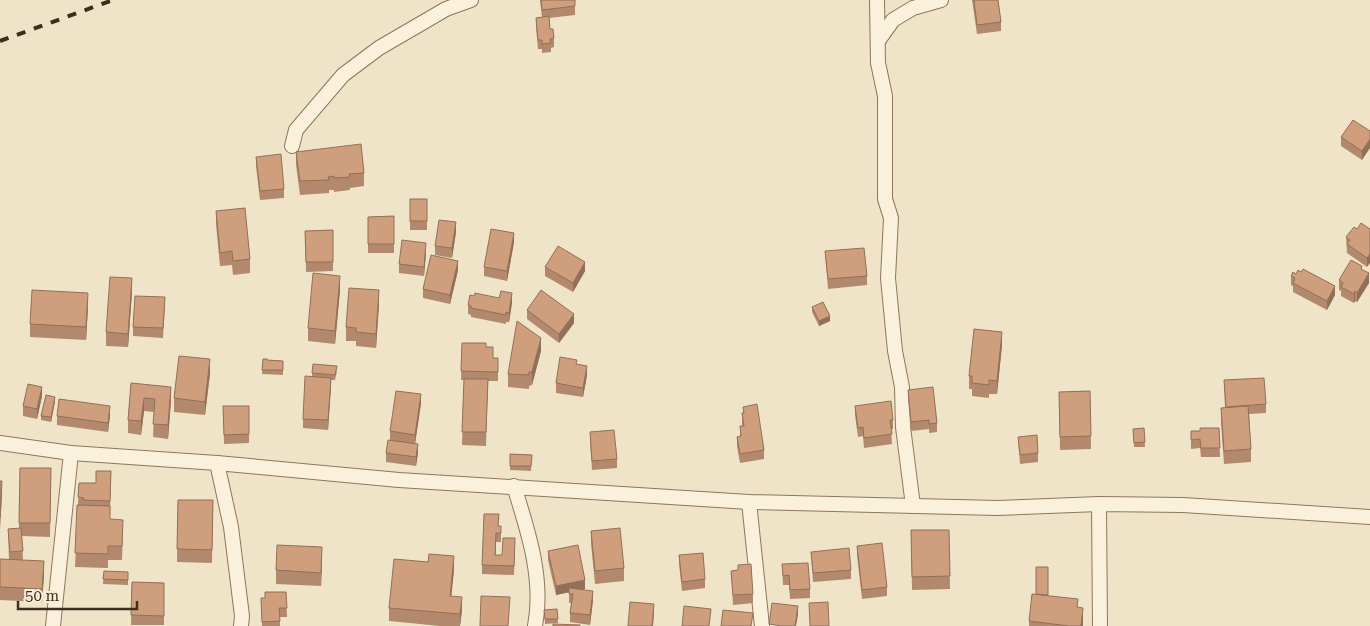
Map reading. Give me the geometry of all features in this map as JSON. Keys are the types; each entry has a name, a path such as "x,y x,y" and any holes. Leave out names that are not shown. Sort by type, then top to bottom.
{"street":[{"path":"292,146 296,130 343,75 379,48 446,9 471,0"},
{"path":"877,0 878,63 885,96 885,199 891,218 888,278 902,387 903,427 913,506"},
{"path":"878,41 893,20 913,8 941,0"},
{"path":"0,443 71,453 218,463 399,480 749,502 997,508 1099,504 1183,505 1370,517"},
{"path":"53,626 71,453"},
{"path":"218,463 231,527 242,616 241,626"},
{"path":"514,486 538,583 535,626"},
{"path":"749,502 762,626"},
{"path":"1099,504 1100,626"}],"building":[{"path":"541,0 575,0 575,6 542,10"},
{"path":"974,0 998,0 1001,22 977,25"},
{"path":"549,16 550,29 553,29 554,38 550,39 551,43 542,44 542,40 538,40 536,18"},
{"path":"1353,120 1370,131 1370,139 1362,151 1341,137"},
{"path":"361,144 364,173 349,174 350,177 328,177 329,180 300,181 296,152"},
{"path":"281,154 284,189 260,191 256,157"},
{"path":"410,199 427,199 427,221 410,221"},
{"path":"245,208 250,259 233,261 232,251 220,253 216,211"},
{"path":"394,216 394,244 368,244 368,217"},
{"path":"439,220 456,222 452,248 435,246"},
{"path":"1361,223 1370,229 1370,254 1367,258 1347,244 1350,240 1346,237 1354,227 1357,229"},
{"path":"491,229 514,233 507,271 484,267"},
{"path":"333,230 333,262 306,262 305,231"},
{"path":"402,240 426,243 424,267 399,264"},
{"path":"558,246 585,262 573,283 545,267"},
{"path":"864,248 867,276 828,279 825,251"},
{"path":"431,255 458,261 450,295 423,289"},
{"path":"1351,260 1362,266 1361,269 1369,273 1357,293 1355,291 1354,294 1341,287 1343,283 1339,280"},
{"path":"1303,269 1335,286 1327,301 1293,283 1295,278 1291,276 1293,272 1296,274 1298,270 1301,272"},
{"path":"313,273 340,276 335,331 308,328"},
{"path":"110,277 132,278 128,334 106,332"},
{"path":"349,288 379,290 376,334 356,332 356,328 346,327"},
{"path":"32,290 88,293 86,327 30,324"},
{"path":"541,290 574,314 559,334 527,310"},
{"path":"501,291 512,293 509,313 506,312 506,315 471,308 468,305 470,295 474,296 475,293 499,298"},
{"path":"135,296 165,297 163,328 133,327"},
{"path":"823,302 830,316 819,321 812,307"},
{"path":"517,321 541,338 532,372 529,372 529,375 508,374"},
{"path":"974,329 1002,332 997,381 989,380 989,385 972,383 972,376 969,376"},
{"path":"462,343 486,343 486,347 493,347 493,358 498,358 498,372 461,371"},
{"path":"179,356 210,359 205,402 174,398"},
{"path":"560,357 577,360 576,364 587,366 583,388 556,383"},
{"path":"263,359 283,361 283,370 262,370"},
{"path":"313,364 337,366 335,375 312,373"},
{"path":"305,376 331,378 328,420 303,419"},
{"path":"1264,378 1266,404 1226,407 1224,380"},
{"path":"464,379 488,379 486,432 462,432"},
{"path":"131,383 171,387 168,425 153,424 155,399 144,398 141,421 128,420"},
{"path":"28,384 42,387 37,409 23,406"},
{"path":"933,387 937,423 929,424 929,420 911,422 908,390"},
{"path":"396,391 421,394 415,435 390,431"},
{"path":"1090,391 1091,436 1060,437 1059,392"},
{"path":"46,395 55,397 51,417 41,416"},
{"path":"59,399 110,406 108,423 57,416"},
{"path":"891,401 893,420 890,420 892,434 864,438 863,427 858,428 855,406"},
{"path":"757,404 764,450 740,454 737,437 741,436 740,426 744,426 743,407"},
{"path":"223,406 249,406 249,434 224,435"},
{"path":"1248,406 1251,449 1224,451 1221,408"},
{"path":"1144,428 1145,442 1134,443 1133,429"},
{"path":"1200,428 1219,428 1220,448 1201,448 1200,439 1191,440 1191,431 1200,431"},
{"path":"614,430 617,459 592,461 590,432"},
{"path":"1037,435 1038,453 1020,455 1018,437"},
{"path":"388,440 418,444 416,457 386,453"},
{"path":"510,454 532,455 531,466 510,466"},
{"path":"20,468 51,468 50,523 19,523"},
{"path":"96,471 111,471 110,501 83,500 84,498 78,497 79,483 96,483"},
{"path":"0,481 2,481 0,517"},
{"path":"178,500 213,500 212,550 177,549"},
{"path":"77,505 110,506 110,519 123,520 122,546 108,546 108,554 75,553"},
{"path":"484,514 499,514 498,526 501,526 501,533 496,533 495,555 502,555 503,538 515,538 514,566 482,565"},
{"path":"21,528 23,551 10,552 8,529"},
{"path":"620,528 624,568 595,571 591,531"},
{"path":"911,530 949,530 950,576 912,577"},
{"path":"882,543 887,587 862,590 857,546"},
{"path":"277,545 322,547 321,573 276,570"},
{"path":"578,545 585,580 556,586 548,551"},
{"path":"849,548 851,570 813,573 811,552"},
{"path":"703,553 705,579 682,582 679,555"},
{"path":"429,554 454,556 450,596 462,597 460,614 389,608 394,559 428,562"},
{"path":"0,559 44,561 42,589 0,587"},
{"path":"808,563 810,589 790,590 789,575 783,576 782,564"},
{"path":"751,564 753,594 733,595 731,571 738,570 738,565"},
{"path":"1036,567 1048,567 1048,595 1036,594"},
{"path":"104,571 128,572 128,580 103,579"},
{"path":"132,582 164,583 164,616 131,615"},
{"path":"569,588 593,591 590,615 570,613 573,594 569,594"},
{"path":"265,592 286,592 287,608 279,608 280,621 262,622 261,598 265,598"},
{"path":"1032,594 1078,599 1077,607 1083,608 1081,626 1029,621"},
{"path":"481,596 510,597 508,626 480,626"},
{"path":"630,602 654,604 652,626 628,626"},
{"path":"828,602 829,626 810,626 809,603"},
{"path":"772,603 798,606 795,626 769,624"},
{"path":"684,606 711,609 709,626 682,626"},
{"path":"557,609 558,619 545,619 544,610"},
{"path":"723,610 753,613 751,626 721,626"},
{"path":"553,624 580,625 580,626 553,626"}],"railway":[{"path":"0,41 113,0"}]}
